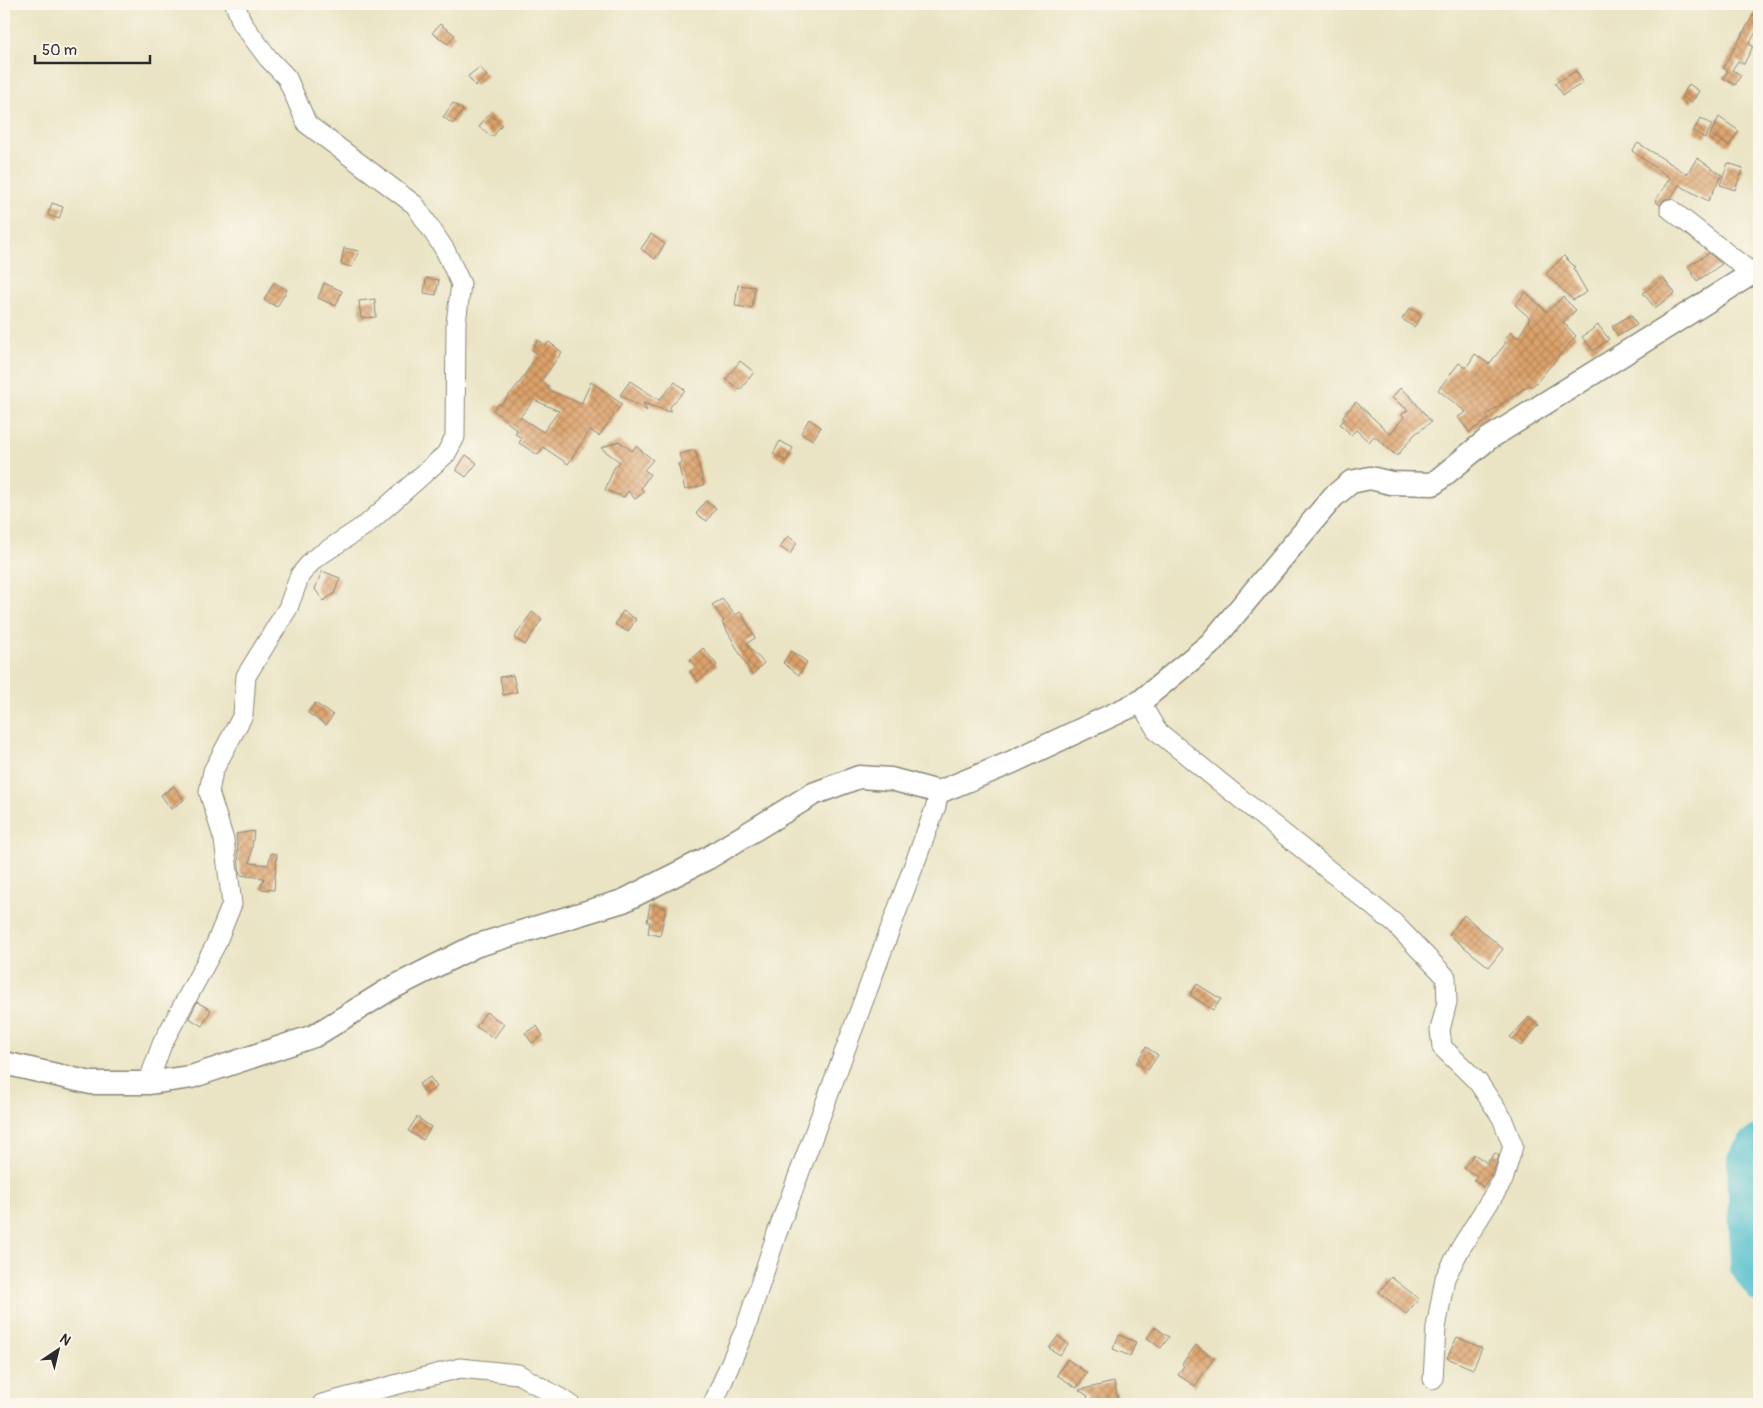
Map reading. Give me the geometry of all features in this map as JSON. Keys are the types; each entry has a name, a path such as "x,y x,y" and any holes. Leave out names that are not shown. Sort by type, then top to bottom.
{"street":[{"path":"148,1083 162,1044 215,946 232,904 224,840 209,792 213,770 243,715 246,676 288,608 300,575 314,559 367,524 446,454 455,437 456,323 462,284 445,250 415,205 307,124 287,78 268,58 242,23 235,4"},
{"path":"4,1063 91,1083 148,1083 191,1077 314,1036 390,989 475,946 623,901 669,880 822,790 859,777 891,779 939,792 1072,735 1140,702 1210,644 1333,497 1351,482 1370,478 1391,483 1432,484 1488,439 1756,271 1670,209"},
{"path":"1140,702 1157,731 1394,923 1446,977 1447,1002 1440,1030 1442,1047 1478,1082 1502,1118 1513,1146 1504,1180 1460,1249 1445,1278 1436,1328 1433,1379"},
{"path":"712,1404 746,1326 777,1233 939,792"},
{"path":"322,1404 460,1368 518,1374 570,1404"}],"building":[{"path":"1759,5 1759,27 1749,44 1753,46 1744,64 1738,61 1732,70 1741,75 1735,85 1723,78 1728,71 1723,68"},
{"path":"440,24 455,35 448,44 432,33"},
{"path":"480,67 487,76 475,86 468,76"},
{"path":"1576,71 1583,83 1563,95 1555,83"},
{"path":"1689,84 1699,91 1691,103 1682,96"},
{"path":"453,103 463,110 453,124 443,117"},
{"path":"488,114 502,124 493,137 479,127"},
{"path":"1719,117 1739,131 1729,146 1710,134"},
{"path":"1701,118 1712,125 1705,138 1693,131"},
{"path":"1638,143 1687,174 1697,158 1722,175 1708,201 1679,185 1671,198 1665,199 1660,205 1655,201 1670,178 1632,151"},
{"path":"1728,163 1743,168 1735,190 1720,185"},
{"path":"52,203 63,207 59,219 48,215"},
{"path":"651,234 665,244 655,259 641,249"},
{"path":"344,248 359,251 352,267 341,264"},
{"path":"1709,253 1722,264 1697,281 1688,266"},
{"path":"1564,256 1575,267 1573,268 1587,292 1573,300 1546,274"},
{"path":"426,278 439,280 436,295 424,293"},
{"path":"1663,278 1675,293 1655,308 1643,293"},
{"path":"274,282 287,290 277,307 264,300"},
{"path":"324,283 342,291 336,306 318,298"},
{"path":"738,285 755,287 752,308 735,306"},
{"path":"1526,292 1547,312 1563,297 1576,310 1563,322 1576,336 1537,382 1531,387 1529,385 1486,415 1489,419 1469,432 1458,417 1466,412 1438,390 1459,363 1466,368 1475,354 1489,364 1506,343 1503,341 1511,332 1518,338 1530,318 1515,305"},
{"path":"375,299 376,317 361,318 359,301"},
{"path":"1410,308 1422,316 1414,327 1402,319"},
{"path":"1631,315 1637,325 1618,336 1612,326"},
{"path":"1598,325 1609,339 1593,351 1582,337"},
{"path":"538,340 546,345 549,342 562,352 541,381 548,386 547,389 581,404 591,382 622,404 599,436 590,430 568,464 543,447 538,455 519,443 522,438 515,434 517,430 493,410 498,404 501,405 520,382 538,354 532,350","holes":["534,400 559,411 543,432 520,417"]},
{"path":"740,361 754,372 740,390 726,379"},
{"path":"630,381 659,400 675,382 685,390 670,407 670,412 643,403 647,411 620,395"},
{"path":"1400,388 1411,397 1431,422 1415,434 1397,456 1374,436 1369,442 1356,430 1351,435 1340,424 1345,419 1342,417 1356,402 1390,434 1404,417 1402,414 1408,410 1392,398"},
{"path":"809,419 821,427 813,440 801,433"},
{"path":"619,441 632,451 636,446 653,460 644,470 650,474 641,488 644,492 635,499 628,491 624,497 605,490 614,468 620,462 601,448"},
{"path":"780,441 793,448 786,461 773,454"},
{"path":"695,450 704,485 685,490 678,464 682,463 679,454"},
{"path":"466,455 477,463 466,477 456,470"},
{"path":"705,501 716,508 707,521 696,514"},
{"path":"788,536 797,543 790,554 780,547"},
{"path":"322,571 340,578 334,594 323,601 315,589"},
{"path":"722,599 735,615 741,612 755,638 746,644 764,663 752,675 722,622 724,621 712,605"},
{"path":"623,611 636,619 628,632 615,624"},
{"path":"532,612 542,619 525,645 514,638"},
{"path":"703,648 717,665 698,681 690,672 696,667 690,660"},
{"path":"791,651 807,662 799,675 783,663"},
{"path":"513,675 517,692 503,695 500,677"},
{"path":"315,703 333,715 326,725 308,713"},
{"path":"174,786 184,800 171,809 161,795"},
{"path":"254,831 250,863 268,865 271,853 277,854 274,890 260,889 264,878 240,875 236,834"},
{"path":"650,904 666,908 660,936 648,933 650,922 647,922"},
{"path":"1464,915 1503,949 1489,967 1449,935"},
{"path":"1197,984 1221,999 1213,1010 1190,995"},
{"path":"197,1002 211,1010 202,1026 189,1018"},
{"path":"486,1012 504,1024 494,1038 476,1027"},
{"path":"1529,1017 1539,1025 1521,1046 1510,1037"},
{"path":"537,1026 543,1036 532,1043 525,1033"},
{"path":"1146,1047 1158,1055 1148,1070 1136,1063"},
{"path":"430,1077 437,1087 426,1094 419,1084"},
{"path":"417,1117 431,1127 423,1140 408,1131"},
{"path":"1495,1153 1499,1155 1493,1173 1483,1187 1474,1180 1477,1176 1464,1168 1474,1154 1487,1163"},
{"path":"1391,1277 1419,1299 1406,1314 1379,1292"},
{"path":"1155,1327 1169,1337 1161,1348 1147,1338"},
{"path":"1119,1335 1136,1342 1130,1356 1113,1349"},
{"path":"1058,1336 1068,1344 1060,1355 1049,1348"},
{"path":"1457,1337 1482,1348 1473,1369 1447,1358"},
{"path":"1196,1345 1214,1358 1195,1386 1178,1375 1184,1366 1182,1364"},
{"path":"1067,1359 1087,1373 1077,1388 1057,1375"},
{"path":"1114,1382 1119,1404 1085,1404 1088,1396 1079,1390"}],"waterway":[{"path":"1759,1138 1751,1144 1741,1159 1744,1269 1759,1288"}]}
